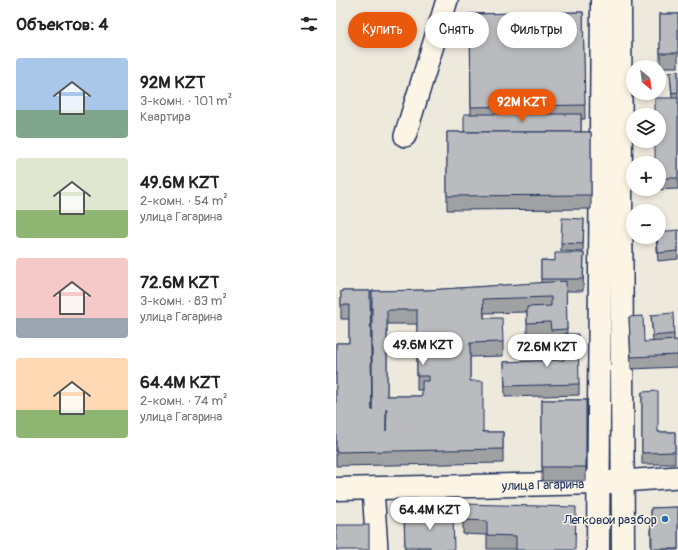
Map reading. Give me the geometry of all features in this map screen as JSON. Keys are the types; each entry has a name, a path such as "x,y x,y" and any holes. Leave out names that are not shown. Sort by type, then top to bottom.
{"main road":[{"path":"598,550 602,0"},
{"path":"620,0 623,550"},
{"name":"улица Гагарина","path":"336,488 598,483 623,481"}],"street":[{"path":"405,136 447,0"},
{"name":"улица Гагарина","path":"623,481 678,477"},
{"path":"373,488 377,550"}],"building":[{"path":"577,12 583,12 585,105 471,107 470,48 489,48 489,14 497,14 497,48 577,48"},
{"path":"660,14 678,14 678,53 660,53"},
{"path":"678,71 678,92 672,93 670,72"},
{"path":"678,98 678,178 666,178 666,156 655,156 655,148 666,148 666,108 655,108 655,100"},
{"path":"464,114 581,114 581,132 464,132"},
{"path":"447,132 591,132 591,195 447,196"},
{"path":"562,218 584,219 583,244 561,243"},
{"path":"678,230 678,251 658,253 657,244 666,244 666,231"},
{"path":"555,253 584,253 583,279 541,279 541,260 555,261"},
{"path":"566,281 567,329 551,330 550,322 527,323 527,307 551,306 551,297 483,299 484,318 502,318 503,342 470,343 470,381 483,381 483,432 503,432 503,449 336,452 336,343 349,343 349,305 341,305 341,291 370,291 372,410 372,291 428,290","holes":["387,310 417,310 417,376 429,376 429,381 422,381 422,396 387,396","386,409 387,409 386,431"]},
{"path":"673,313 674,334 653,336 651,315"},
{"path":"643,316 644,342 678,340 678,355 631,357 629,317"},
{"path":"564,334 578,334 579,384 505,386 504,362 564,360"},
{"path":"658,391 658,432 675,432 675,452 642,453 642,392"},
{"path":"542,400 586,400 586,467 542,467"},
{"path":"463,504 576,507 575,550 516,550 516,536 487,535 487,521 463,520"},
{"path":"678,507 678,549 652,549 651,508"},
{"path":"453,513 454,550 430,550 430,547 405,547 404,514"},
{"path":"336,525 369,525 369,550 336,550"}],"place":[{"name":"Легковои разбор","path":"665,519"}]}
